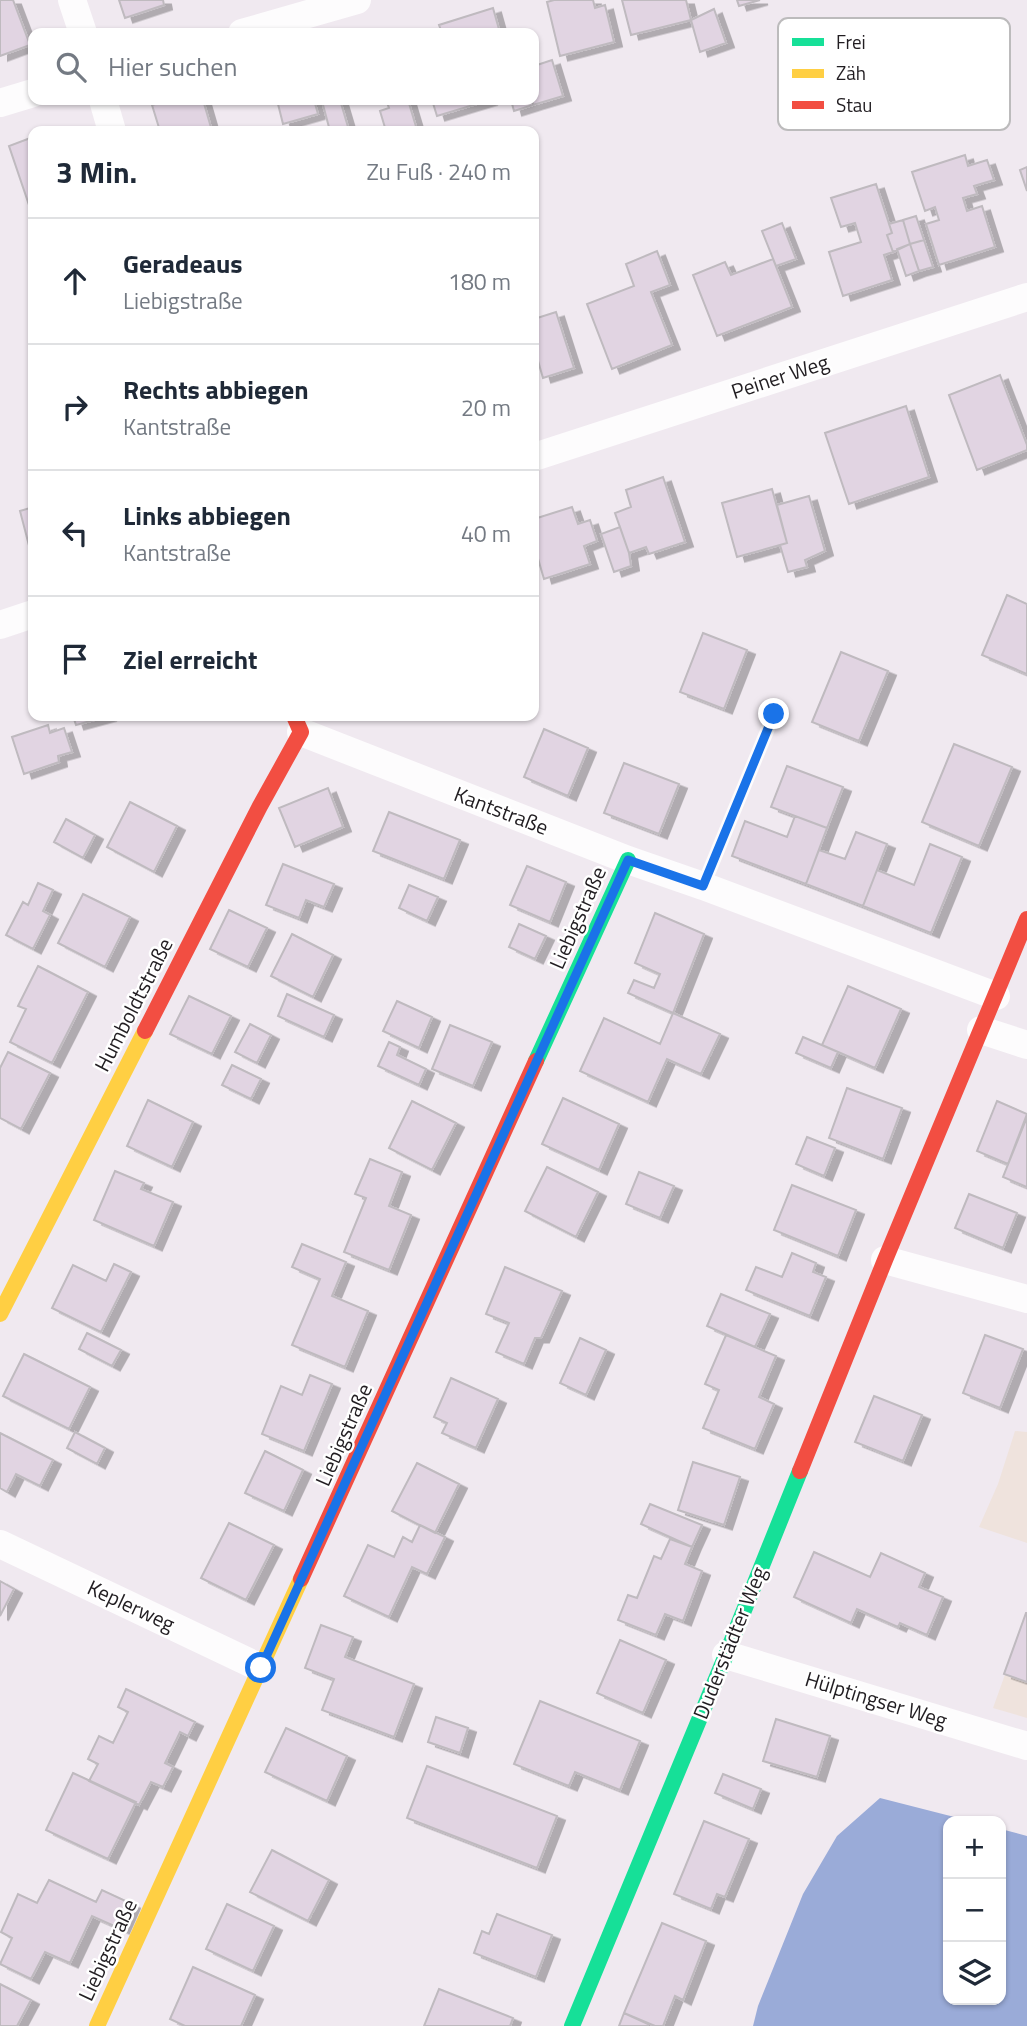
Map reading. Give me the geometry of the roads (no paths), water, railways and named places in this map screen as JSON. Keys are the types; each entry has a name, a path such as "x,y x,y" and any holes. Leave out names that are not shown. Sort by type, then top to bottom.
{"street":[{"path":"72,0 81,28"},
{"path":"259,28 357,0"},
{"path":"0,103 28,95"},
{"path":"104,105 111,126"},
{"name":"Peiner Weg","path":"539,455 1027,297"},
{"path":"0,625 28,616"},
{"name":"Kantstraße","path":"298,724 628,860 996,996"},
{"name":"Humboldtstraße","path":"0,1314 260,806 298,724"},
{"name":"Liebigstraße","path":"97,2026 628,860"},
{"name":"Duderstädter Weg","path":"572,2026 1027,919"},
{"path":"981,1030 1027,1045"},
{"path":"885,1260 1027,1299"},
{"name":"Keplerweg","path":"0,1544 261,1668"},
{"name":"Hülptingser Weg","path":"726,1655 1027,1746"}],"lane":[{"path":"703,886 774,714"}],"water":[{"path":"880,1798 950,1816 943,1816 943,2005 1006,2005 1006,1830 1027,1836 1027,2026 753,2026 758,2006 803,1894 837,1836"}]}
